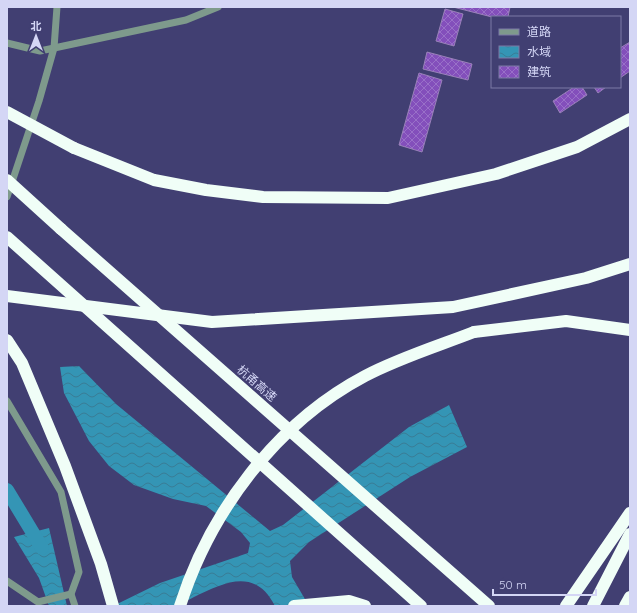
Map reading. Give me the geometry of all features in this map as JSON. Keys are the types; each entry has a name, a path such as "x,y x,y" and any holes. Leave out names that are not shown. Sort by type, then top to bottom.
{"highway":[{"path":"7,112 74,148 154,180 206,190 263,197 388,198 496,174 577,147 630,119"},
{"name":"杭甬高速","path":"7,180 488,606"},
{"path":"7,237 33,262 421,606"},
{"path":"7,296 212,322 453,306 586,278 630,264"},
{"path":"180,606 190,575 227,504 278,442 323,401 365,376 474,332 566,321 630,330"},
{"path":"7,340 22,363 65,466 101,564 113,606"},
{"path":"566,606 630,513"},
{"path":"593,606 630,534"},
{"path":"625,606 630,597"},
{"path":"294,606 349,601 365,606"}],"street":[{"path":"7,197 39,101 54,48 57,7"},
{"path":"7,43 16,47 40,51 186,20 218,7"},
{"path":"7,401 61,492 79,572 71,594 76,606"},
{"path":"7,581 38,602 71,594"}],"water":[{"path":"79,366 116,404 270,531 283,525 409,427 449,405 467,447 410,477 309,542 290,561 292,577 309,606 275,606 267,594 258,586 249,582 239,581 217,587 182,604 174,606 113,606 160,583 248,553 250,543 241,532 206,506 173,499 134,485 109,466 89,441 64,393 60,367"},
{"path":"49,528 67,606 49,606 39,578 14,537"}],"building":[{"path":"453,7 510,7 508,16 491,17"},
{"path":"445,9 463,14 454,46 436,41"},
{"path":"630,42 630,71 621,77 621,47"},
{"path":"427,52 472,64 468,80 423,69"},
{"path":"419,73 442,80 422,152 399,145"},
{"path":"572,88 583,88 587,95 560,113 553,101"},
{"path":"595,88 605,88 598,93"}],"waterway":[{"path":"7,490 42,548"}]}
